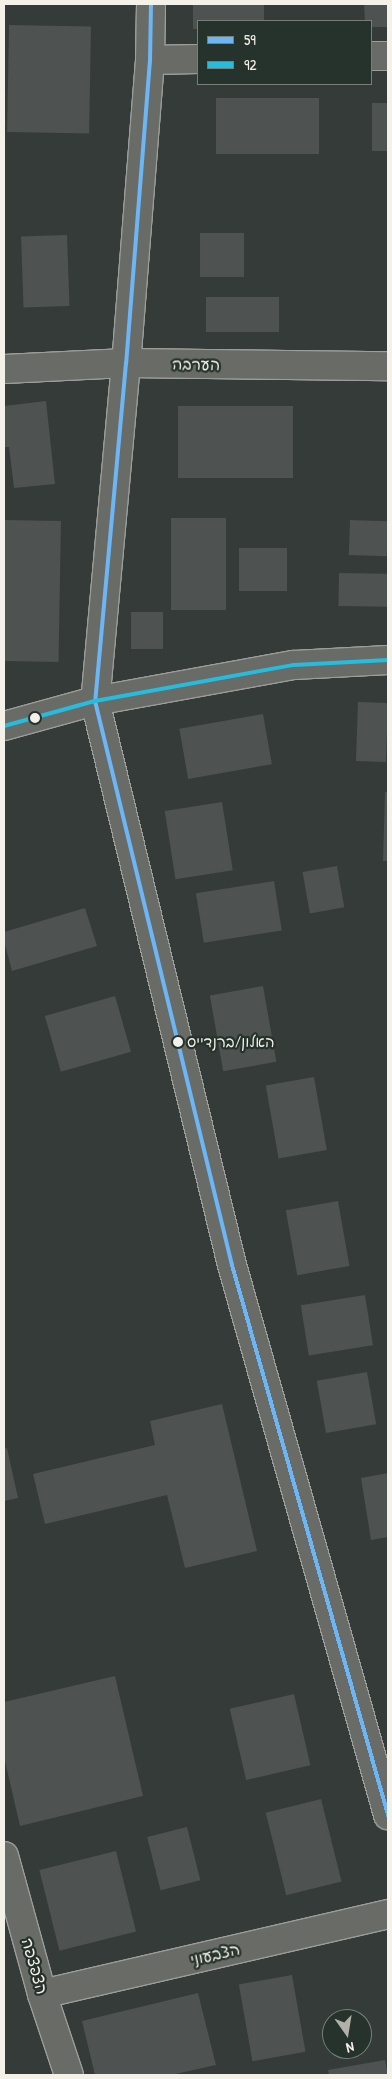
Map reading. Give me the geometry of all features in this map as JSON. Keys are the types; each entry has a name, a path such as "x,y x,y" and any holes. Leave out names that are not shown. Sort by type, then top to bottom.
{"street":[{"path":"151,4 150,60 126,363 95,701 232,1265 388,1815"},
{"path":"372,56 388,56"},
{"path":"150,60 197,59"},
{"name":"הערבה","path":"4,369 126,363 388,366"},
{"path":"4,726 95,701 294,665 388,660"},
{"name":"הצפצפה","path":"4,1856 42,1994 69,2075"},
{"name":"הצבעוני","path":"42,1994 388,1914"}],"building":[{"path":"193,4 264,4 264,20 197,20 197,29 193,29"},
{"path":"364,4 388,4 388,27 372,27 372,20 365,20"},
{"path":"9,25 91,26 89,133 7,132"},
{"path":"216,98 319,98 319,154 216,154"},
{"path":"372,103 388,103 388,151 372,151"},
{"path":"200,233 244,233 244,277 200,277"},
{"path":"67,235 69,306 24,308 21,237"},
{"path":"206,297 279,297 279,332 206,332"},
{"path":"46,401 55,484 14,488 9,447 4,447 4,406"},
{"path":"178,406 293,406 293,478 178,478"},
{"path":"171,518 226,518 226,610 171,610"},
{"path":"5,520 61,521 59,662 4,661"},
{"path":"350,520 388,521 387,556 349,555"},
{"path":"239,548 287,548 287,591 239,591"},
{"path":"339,573 388,574 387,607 338,606"},
{"path":"131,612 163,612 163,649 131,649"},
{"path":"358,702 388,703 386,762 356,761"},
{"path":"263,714 272,764 188,779 179,729"},
{"path":"385,792 388,792 388,861 383,861"},
{"path":"222,802 233,870 176,879 165,811"},
{"path":"337,866 344,907 310,913 303,872"},
{"path":"274,881 282,930 204,943 196,893"},
{"path":"85,908 97,946 12,971 4,941 4,932"},
{"path":"263,986 276,1062 223,1071 210,995"},
{"path":"115,996 131,1052 61,1072 45,1016"},
{"path":"314,1077 327,1150 279,1158 266,1086"},
{"path":"338,1201 349,1266 297,1275 286,1210"},
{"path":"365,1295 373,1345 309,1356 301,1305"},
{"path":"367,1372 376,1424 326,1433 317,1381"},
{"path":"222,1404 257,1551 185,1568 167,1495 45,1524 33,1474 155,1445 150,1421"},
{"path":"7,1448 18,1498 4,1501 4,1449"},
{"path":"388,1473 388,1537 371,1540 361,1478"},
{"path":"115,1676 143,1796 20,1826 4,1757 4,1702"},
{"path":"294,1694 310,1765 246,1780 230,1709"},
{"path":"321,1799 342,1881 286,1895 266,1813"},
{"path":"187,1827 200,1880 161,1890 147,1837"},
{"path":"116,1851 136,1932 59,1951 39,1870"},
{"path":"292,1975 306,2052 252,2061 239,1984"},
{"path":"198,1993 216,2065 171,2075 95,2075 82,2021"},
{"path":"385,2060 388,2075 329,2075 328,2070"}],"transit line":[{"name":"59","path":"151,4 150,60 126,363 95,701 232,1265 388,1815"},
{"name":"92","path":"4,726 95,701 294,665 388,660"}],"place":[{"name":"האלון/ברנדייס","path":"178,1042"}]}
